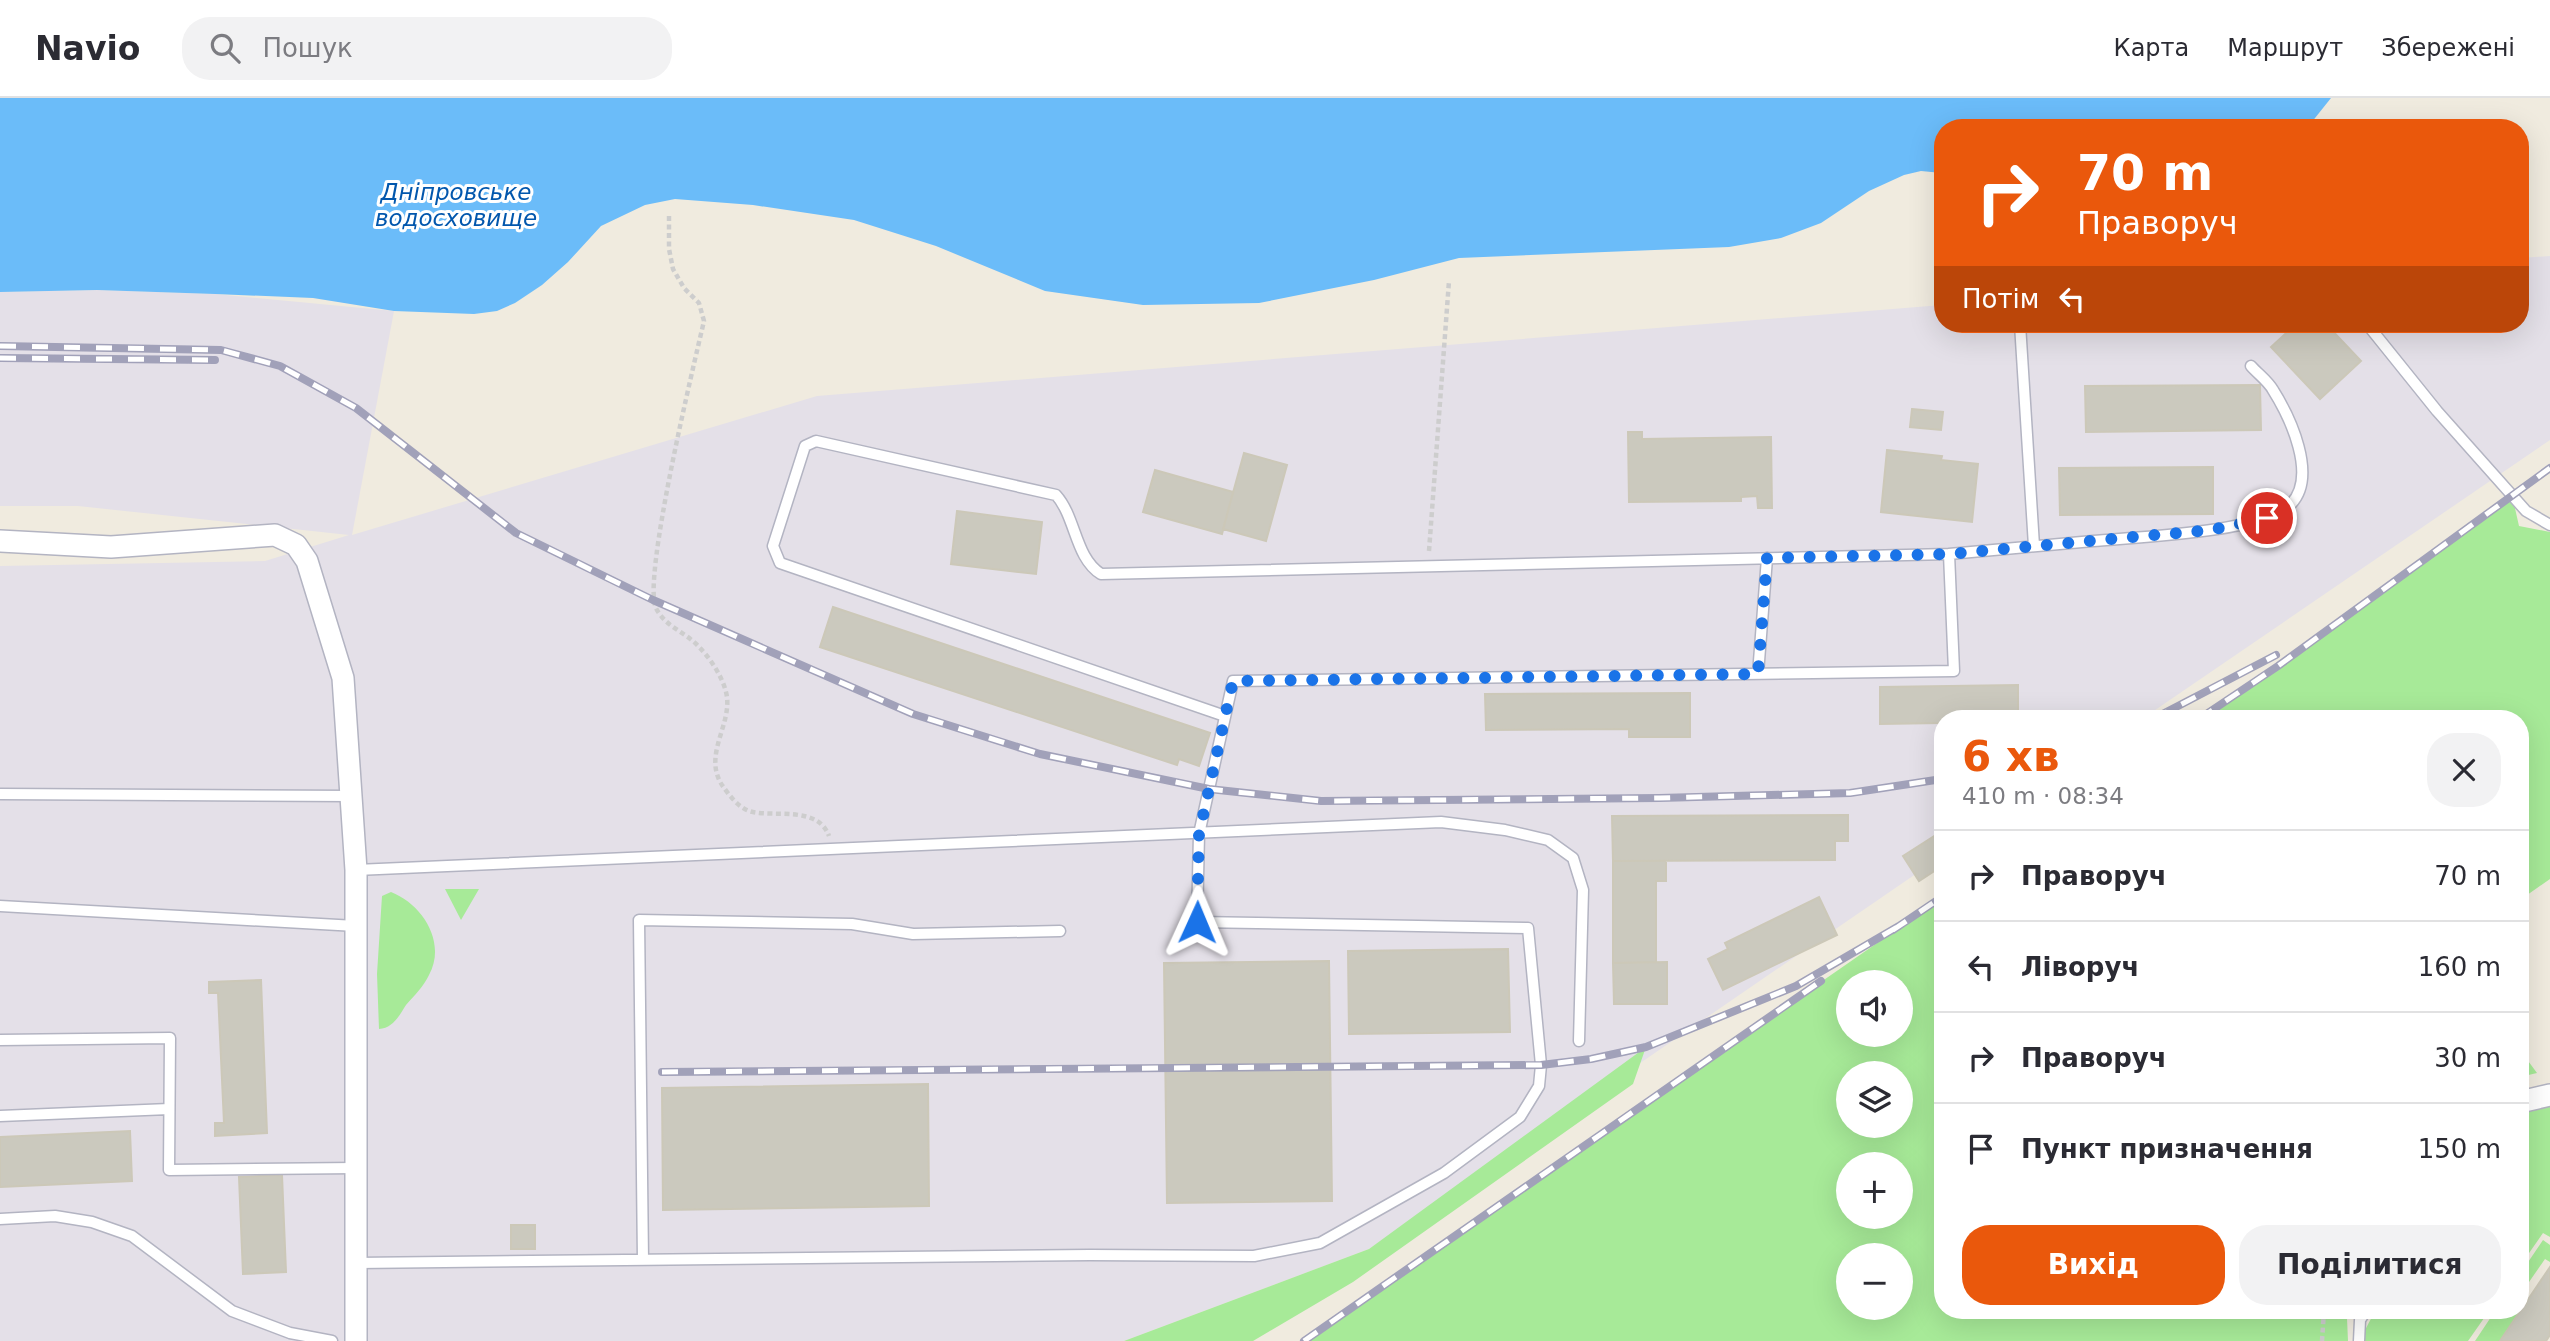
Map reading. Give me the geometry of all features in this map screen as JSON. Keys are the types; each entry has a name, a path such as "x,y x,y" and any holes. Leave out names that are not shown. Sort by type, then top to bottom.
{"street":[{"path":"0,541 111,548 275,535 296,545 307,561 343,678 356,870 356,1341"},
{"path":"2529,1100 2550,1095"}],"lane":[{"path":"2021,333 2034,546"},
{"path":"2374,333 2437,411 2525,511 2550,525"},
{"path":"1226,716 780,563 773,547 805,446 816,441 1056,495 1065,505 1091,568 1101,574 1949,554 2210,530 2267,518 2291,504 2301,483 2302,461 2295,433 2272,387 2251,366"},
{"path":"356,1263 1090,1255 1254,1256 1320,1243 1444,1173 1520,1117 1539,1086 1541,1065 1528,928 1197,922 1199,834 1233,681 1954,671 1949,554"},
{"path":"1758,674 1767,558"},
{"path":"0,794 351,796"},
{"path":"356,870 1441,822 1548,839 1573,858 1583,890 1579,1041"},
{"path":"0,906 356,926"},
{"path":"643,1260 639,920 852,924 913,934 1060,931"},
{"path":"0,1040 170,1038 169,1170 356,1168"},
{"path":"0,1116 169,1108"},
{"path":"0,1219 55,1216 92,1222 132,1236 232,1311 290,1333 332,1341"},
{"path":"2359,1341 2361,1319"}],"path":[{"path":"669,216 669,249 673,269 684,288 699,303 704,321 655,558 653,600 668,624 698,646 717,671 727,693 727,710 714,757 720,783 740,806 752,812 812,817 826,829 834,850"},
{"path":"1428,566 1449,281"},
{"path":"2322,1341 2323,1319"}],"shaded area":[{"path":"2550,256 2550,440 2155,710 1934,710 1934,861 1369,1249 1124,1341 0,1341 0,566 265,561 349,535 78,506 0,506 0,292 97,290 215,294 394,311 352,535 817,396 1934,306 1934,333 2529,333 2529,257"}],"green space":[{"path":"2512,495 2519,526 2550,532 2550,879 2529,894 2529,710 2212,710 2278,666"},
{"path":"445,889 479,889 461,920"},
{"path":"391,892 413,905 428,926 433,937 434,962 424,983 395,1021 379,1029 377,974 382,896"},
{"path":"1934,904 1934,1319 2347,1319 2348,1341 1304,1341 1836,972 1836,1047 1913,1047 1913,970 1838,970"},
{"path":"1646,1047 1633,1084 1353,1282 1253,1341 1124,1341 1369,1249"},
{"path":"2529,1062 2537,1073 2529,1075"},
{"path":"2550,1105 2550,1237 2543,1233 2529,1253 2529,1108"},
{"path":"2543,1240 2550,1245 2550,1262 2545,1259 2529,1282 2529,1261"},
{"path":"2371,1319 2483,1319 2468,1341 2365,1341 2364,1332"},
{"path":"2490,1319 2515,1319 2500,1341 2475,1341"}],"water":[{"name":"Дніпровське водосховище","path":"0,98 2331,98 2314,119 1934,119 1934,172 1921,171 1904,175 1869,191 1821,223 1781,238 1729,247 1459,258 1374,280 1259,303 1143,305 1045,291 936,246 854,220 753,205 675,199 645,205 601,226 568,262 542,285 497,311 474,314 394,311 313,298 97,290 0,292"}],"building":[{"path":"2286,333 2335,333 2361,361 2320,399 2271,347"},
{"path":"2260,385 2261,430 2086,432 2085,386"},
{"path":"1912,409 1943,412 1941,430 1910,427"},
{"path":"1628,432 1642,432 1642,439 1771,437 1772,508 1758,508 1757,496 1741,497 1741,501 1629,502"},
{"path":"1887,450 1942,456 1941,460 1978,464 1972,522 1881,512"},
{"path":"1244,453 1287,465 1266,541 1223,529"},
{"path":"2213,467 2213,514 2060,515 2059,468"},
{"path":"1155,470 1233,492 1222,534 1143,512"},
{"path":"957,511 1042,522 1036,574 951,564"},
{"path":"833,607 1210,733 1199,766 1179,759 1177,765 820,647"},
{"path":"2018,685 2018,710 1934,710 1934,723 1880,724 1880,687"},
{"path":"1690,693 1690,737 1629,737 1629,729 1486,730 1485,694"},
{"path":"1848,815 1848,841 1835,841 1835,860 1613,861 1612,816"},
{"path":"1934,836 1934,871 1919,881 1903,856"},
{"path":"1613,861 1666,861 1666,881 1656,881 1656,962 1613,963"},
{"path":"1819,897 1837,935 1723,990 1708,959 1728,949 1725,943"},
{"path":"1508,949 1510,1032 1349,1034 1348,951"},
{"path":"1329,961 1332,1201 1167,1203 1164,963"},
{"path":"1667,962 1667,1004 1614,1004 1613,963"},
{"path":"261,980 267,1133 215,1136 215,1123 224,1123 218,993 209,993 209,982"},
{"path":"928,1084 929,1206 663,1210 662,1088"},
{"path":"130,1131 132,1181 0,1187 0,1137"},
{"path":"282,1175 286,1272 243,1274 239,1177"},
{"path":"511,1225 535,1225 535,1249 511,1249"},
{"path":"2550,1267 2550,1335 2546,1341 2500,1341 2515,1319 2529,1319 2529,1298"}],"railway":[{"path":"0,346 221,350 280,366 356,408 516,533 653,600 913,714 1040,754 1209,789 1321,801 1659,798 1850,793 1934,780"},
{"path":"0,358 215,360"},
{"path":"2212,710 2278,666 2550,468"},
{"path":"2170,710 2276,655"},
{"path":"1893,930 1934,902"},
{"path":"662,1072 1541,1065 1591,1059 1646,1047 1796,986 1899,926"},
{"path":"1304,1341 1821,981"}],"route":[{"path":"1197,922 1199,834 1233,681 1758,674 1767,558 1949,554 2210,530 2267,518"}]}
